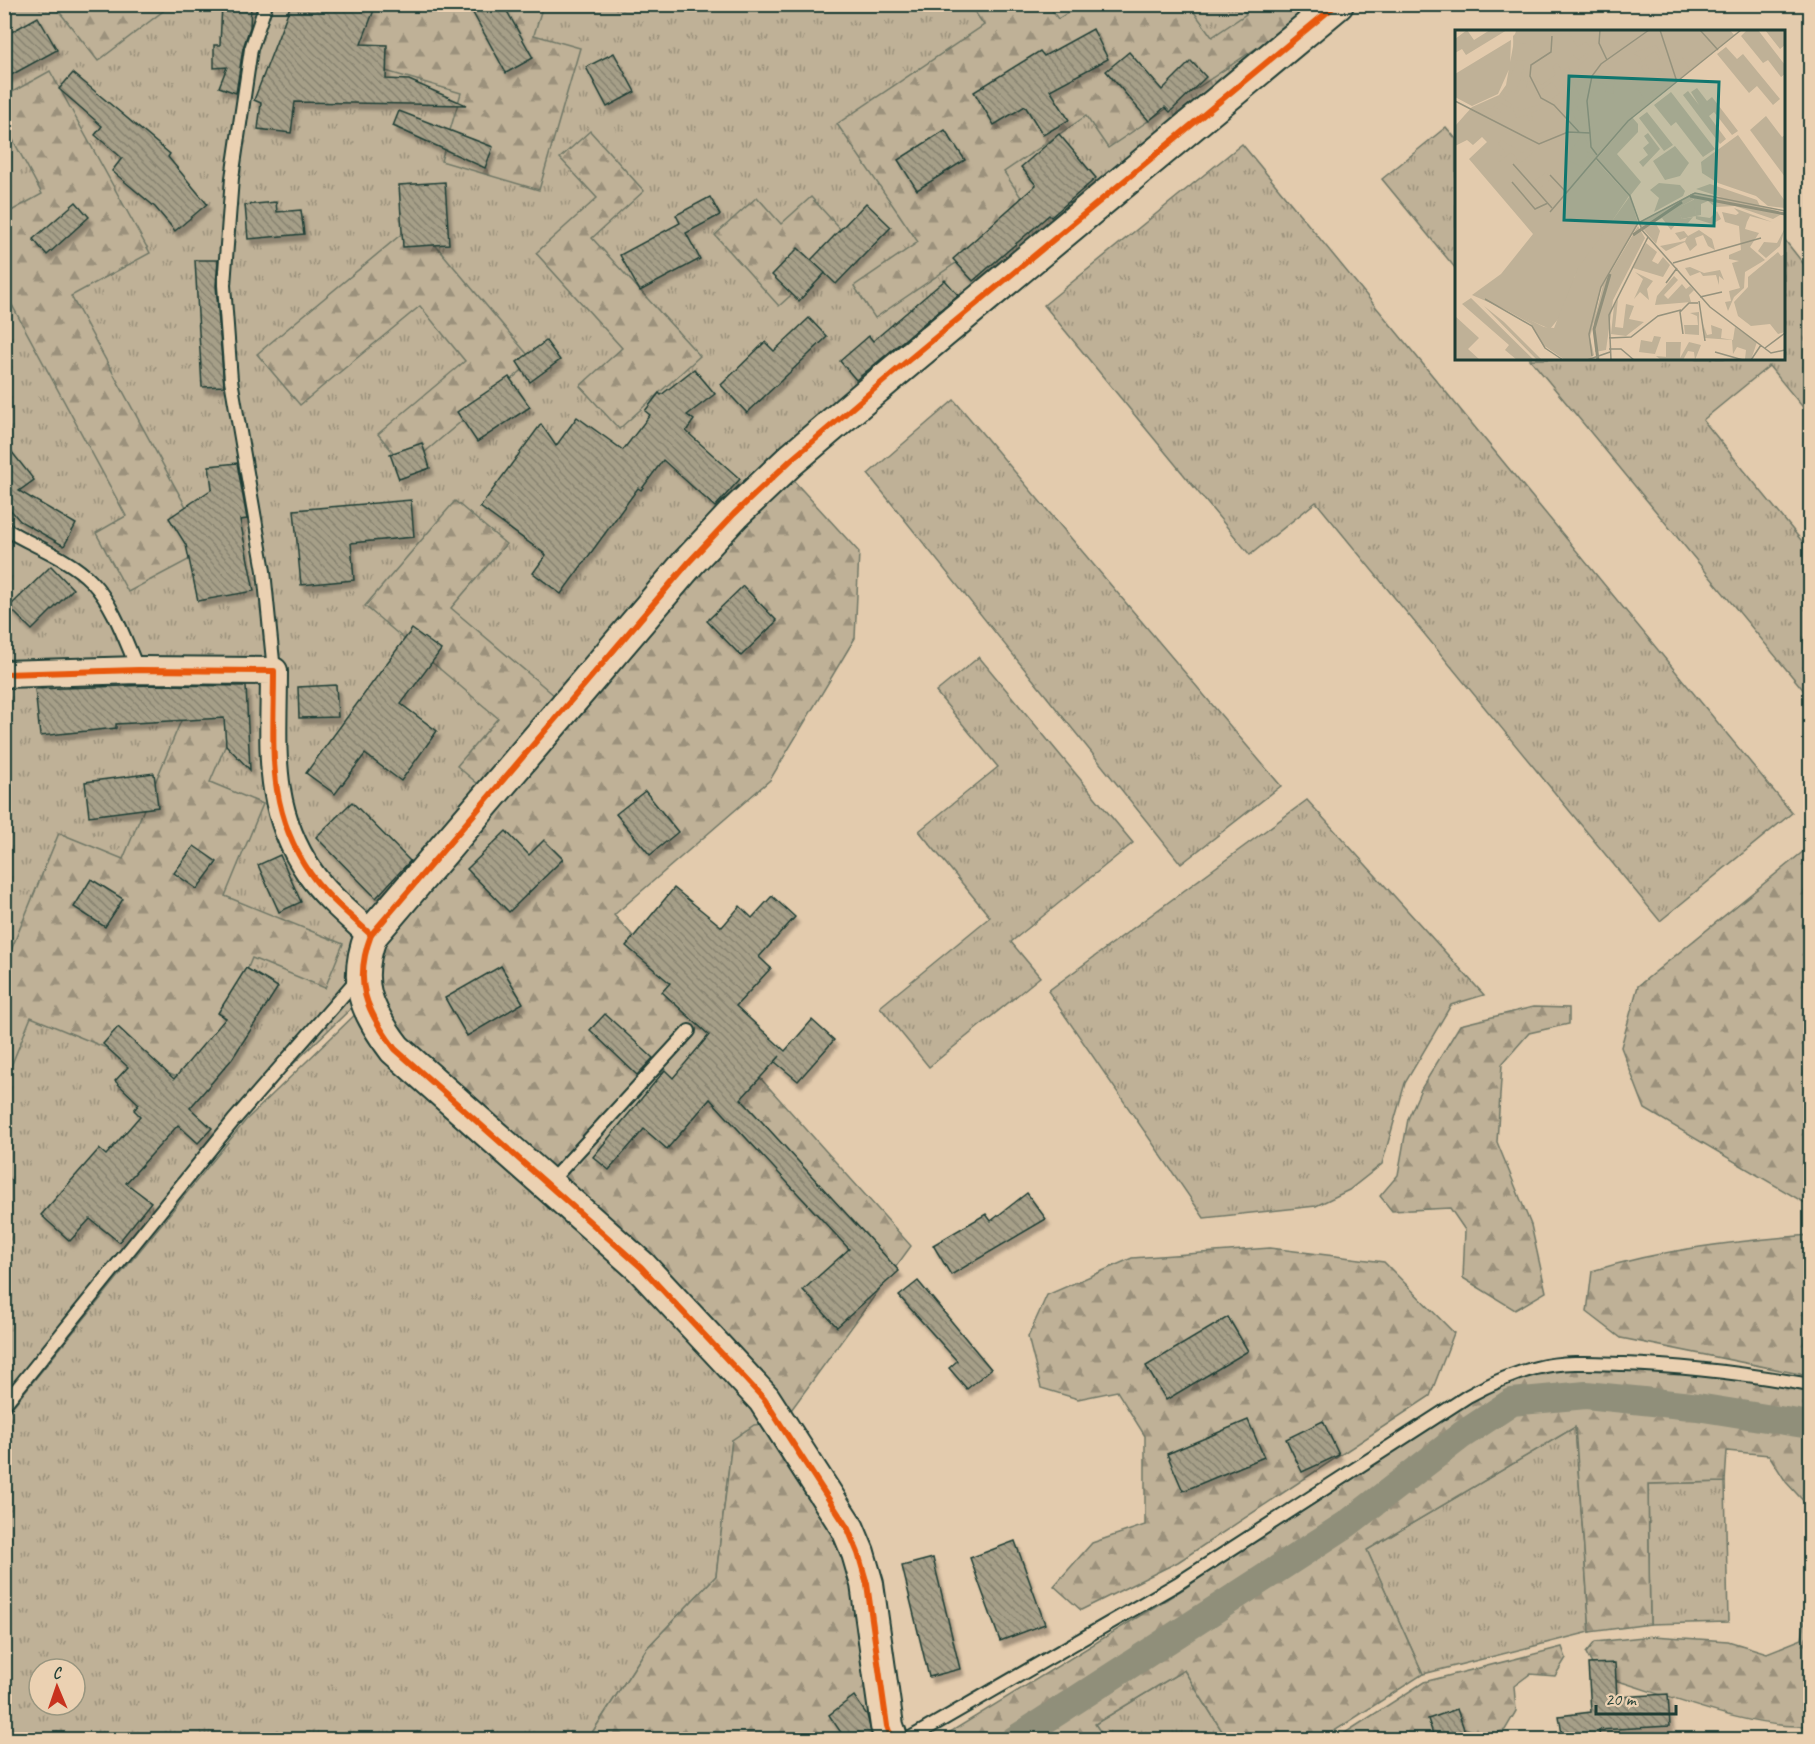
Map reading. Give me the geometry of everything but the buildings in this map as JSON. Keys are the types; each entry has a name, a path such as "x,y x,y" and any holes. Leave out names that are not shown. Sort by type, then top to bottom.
{"street":[{"path":"892,1740 887,1726 867,1584 858,1553 842,1519 764,1399 641,1267 395,1050 378,1028 367,1006 361,975 363,955 371,935 689,562 734,514 902,365 1307,14 1337,4"},
{"path":"4,674 138,670 274,670 276,795 291,840 311,874 371,935"}],"lane":[{"path":"266,4 251,49 232,177 224,285 231,380 264,572 274,670"},
{"path":"4,528 70,565 90,580 107,601 138,670"},
{"path":"6,1400 234,1120 361,975"},
{"path":"547,1185 689,1031"},
{"path":"907,1740 1177,1584 1468,1396 1502,1377 1538,1367 1586,1363 1677,1366 1737,1372 1810,1384"}],"green space":[{"path":"338,4 543,5 534,35 580,48 539,190 441,161 461,93 324,53"},
{"path":"5,5 1333,5 782,468 364,996 240,1115 5,1405"},
{"path":"54,5 171,5 98,61"},
{"path":"970,5 1048,5 1058,19 1080,5 1189,5 1212,37 1246,14 1240,5 1292,5 1301,18 1108,148 1086,116 1004,172 1031,212 875,318 854,286 918,242 837,124 984,25"},
{"path":"50,71 150,253 71,296 209,549 128,592 96,533 126,516 5,292 4,215 42,194 5,125 5,96"},
{"path":"1446,127 1455,138 1455,268 1382,179"},
{"path":"590,131 644,191 592,238 700,356 619,429 580,386 622,348 536,253 597,198 560,158"},
{"path":"1242,144 1792,813 1660,921 1316,502 1250,555 1044,305"},
{"path":"757,197 781,224 811,197 851,241 779,306 715,235"},
{"path":"416,222 533,361 406,468 378,434 465,361 420,306 300,405 257,354"},
{"path":"1785,240 1810,272 1810,416 1769,366 1703,420 1810,551 1810,698 1531,360 1785,360"},
{"path":"954,400 1281,786 1181,864 868,474"},
{"path":"782,468 859,552 855,638 770,780 614,915 911,1246 786,1417 859,1542 897,1739 588,1739 647,1648 716,1576 732,1440 754,1425 780,1422 398,1047 364,996 375,933"},
{"path":"455,501 506,544 451,608 561,701 485,790 457,766 498,718 365,606"},
{"path":"979,657 1133,843 1011,942 1040,977 929,1067 880,1007 990,917 919,831 998,767 936,692"},
{"path":"191,697 238,716 210,782 263,804 225,896 343,944 325,988 252,958 199,1086 31,1017 5,1081 5,965 59,833 123,859"},
{"path":"1307,800 1484,995 1451,1005 1405,1083 1382,1164 1349,1190 1316,1206 1204,1218 1048,991"},
{"path":"1810,846 1810,1206 1645,1109 1621,1047 1638,986"},
{"path":"364,1006 780,1422 732,1440 716,1576 647,1648 588,1739 5,1740 5,1416 246,1120"},
{"path":"1533,1007 1569,1008 1569,1024 1529,1033 1502,1064 1497,1142 1531,1225 1546,1292 1515,1310 1463,1278 1465,1230 1450,1208 1392,1211 1380,1196 1398,1175 1408,1119 1421,1089 1460,1025"},
{"path":"1810,1235 1810,1376 1621,1338 1587,1312 1592,1271 1646,1257 1700,1247"},
{"path":"1270,1248 1384,1262 1454,1333 1430,1396 1178,1562 1081,1610 1054,1586 1092,1543 1145,1525 1145,1436 1117,1391 1078,1399 1041,1388 1028,1337 1047,1295 1132,1258"},
{"path":"1623,1362 1810,1389 1810,1508 1786,1482 1769,1455 1727,1451 1725,1482 1648,1484 1650,1624 1590,1632 1575,1427 1367,1550 1423,1674 1322,1739 1227,1739 1184,1670 1095,1724 1105,1739 932,1740 939,1739 1185,1588 1476,1388 1545,1364"},
{"path":"1575,1427 1590,1632 1423,1674 1367,1550"},
{"path":"1725,1482 1728,1622 1650,1624 1648,1484"},
{"path":"1810,1590 1810,1725 1788,1726 1734,1717 1598,1675 1586,1653 1595,1642 1653,1636 1728,1641 1767,1653 1802,1639"},
{"path":"1562,1647 1566,1658 1555,1676 1530,1674 1514,1686 1516,1711 1505,1730 1487,1736 1454,1724 1414,1739 1334,1740 1424,1682"},
{"path":"1184,1670 1227,1739 1105,1739 1095,1724"}],"waterway":[{"path":"1014,1740 1347,1524 1462,1435 1512,1402 1586,1395 1691,1406 1810,1425"}],"cycle path":[{"path":"892,1740 887,1726 867,1584 858,1553 848,1529 764,1399 641,1267 395,1049 376,1022 365,995 363,967 366,952 371,935 689,562 734,514 791,460 893,373 1337,4"},
{"path":"4,674 138,670 274,671 275,775 285,824 296,848 316,881 371,935"}]}
